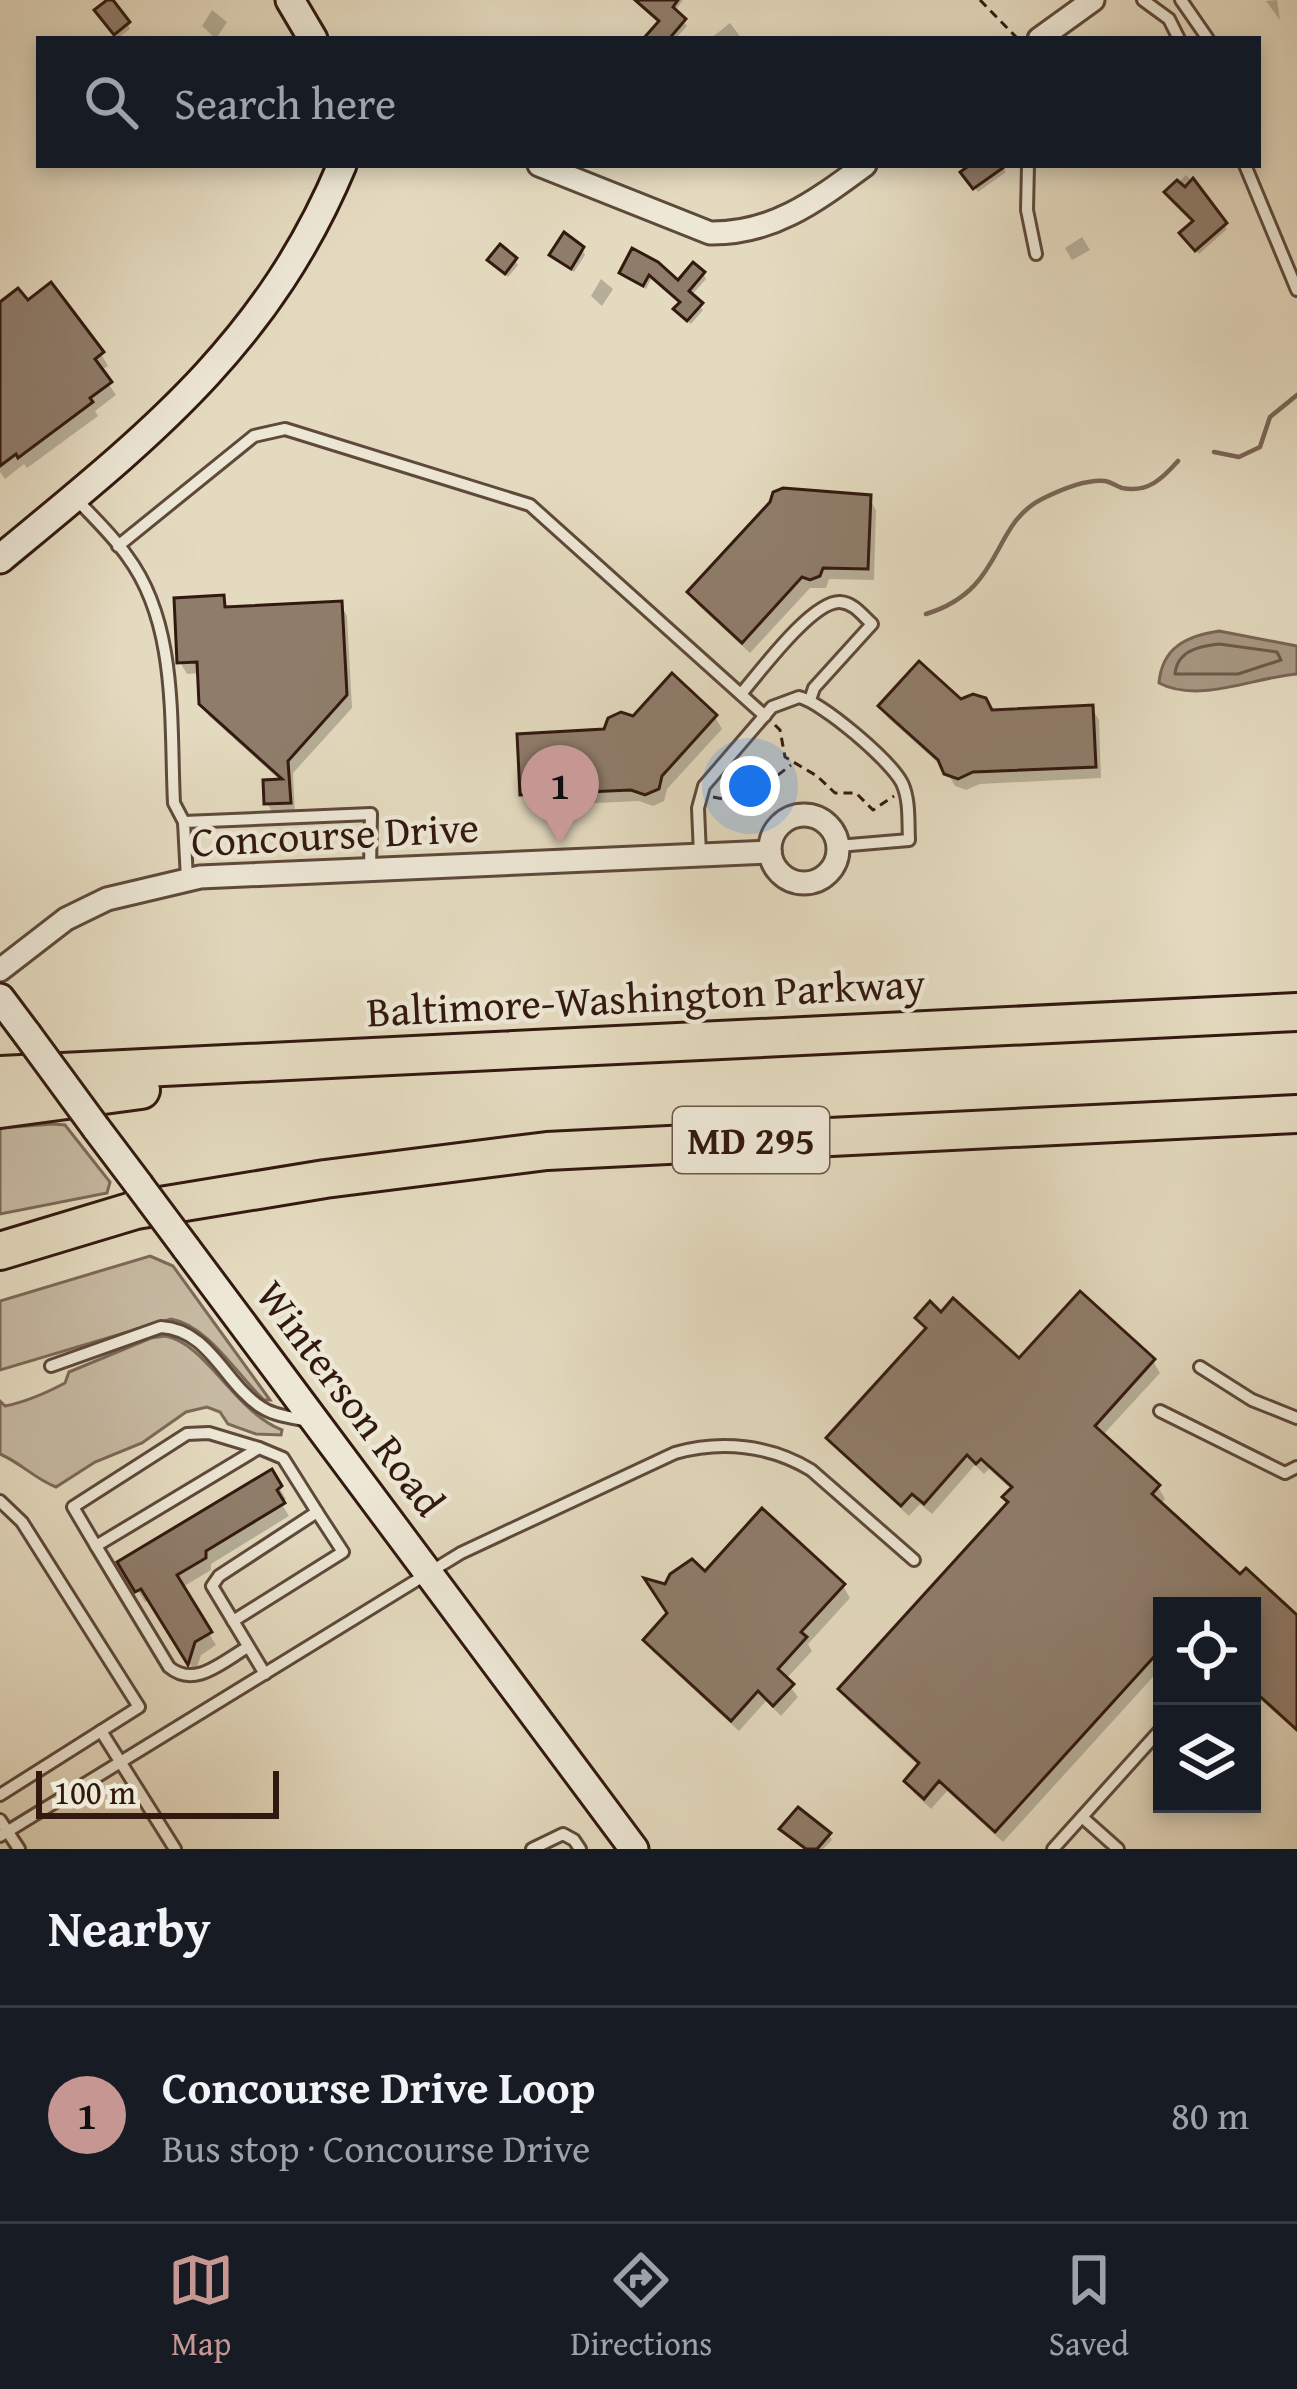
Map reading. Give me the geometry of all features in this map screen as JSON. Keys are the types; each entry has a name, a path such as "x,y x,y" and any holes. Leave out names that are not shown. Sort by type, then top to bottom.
{"highway":[{"name":"Baltimore-Washington Parkway","path":"0,1075 1297,1012"},
{"path":"0,1109 280,1076 816,1047 898,1030"},
{"path":"0,1060 468,1037 573,1045"},
{"name":"MD 295","path":"0,1250 136,1210 325,1179 547,1151 1297,1114"},
{"path":"0,1265 209,1200"}],"street":[{"path":"290,0 311,36"},
{"path":"1043,36 1093,0"},
{"path":"0,560 188,397 255,320 297,256 341,168"},
{"path":"547,168 710,233 740,233 772,225 808,206 861,168"},
{"path":"801,815 823,821 838,846 832,868 807,883 779,873 770,852 780,825 801,815"},
{"name":"Concourse Drive","path":"0,970 66,919 107,899 187,879 770,852"},
{"name":"Winterson Road","path":"0,998 634,1849"}],"lane":[{"path":"1143,0 1169,20 1177,36"},
{"path":"1181,0 1206,36"},
{"path":"1028,168 1027,211 1036,254"},
{"path":"1246,168 1297,290"},
{"path":"118,546 254,436 285,429 530,505 769,719"},
{"path":"75,497 118,546 149,594 163,640 174,803 184,822 187,879"},
{"path":"741,694 814,612 837,602 851,605 872,624 814,688 810,700"},
{"path":"700,855 698,808 704,786 787,700 810,700 891,769 906,795 909,840 838,846"},
{"path":"184,822 371,814 370,869"},
{"path":"51,1366 161,1327 180,1328 195,1337 261,1407 316,1422"},
{"path":"1200,1367 1252,1400 1297,1418"},
{"path":"1160,1411 1285,1473 1297,1467"},
{"path":"233,1621 343,1552 283,1458 209,1433 187,1434 73,1507 169,1667 181,1677 195,1677 248,1647"},
{"path":"19,1849 2,1829 122,1762 460,1553 675,1453 718,1445 764,1450 795,1460 812,1469 914,1560"},
{"path":"96,1546 259,1448"},
{"path":"0,1501 22,1522 139,1707 0,1795"},
{"path":"265,1674 212,1586 219,1576 317,1512"},
{"path":"101,1731 175,1849"},
{"path":"1053,1849 1153,1739"},
{"path":"1082,1817 1118,1849"},
{"path":"532,1849 563,1834 580,1849"}],"path":[{"path":"980,0 1015,36"},
{"path":"769,719 780,730 781,751 792,764 817,776 835,794 863,796 873,810 896,796"},
{"path":"710,795 719,801 742,803 792,764"}],"shaded area":[{"path":"65,1125 110,1182 107,1193 0,1214 0,1128"},
{"path":"150,1256 173,1266 270,1400 264,1400 198,1331 171,1319 0,1370 0,1301"},
{"path":"165,1336 194,1351 250,1409 282,1430 281,1435 256,1434 228,1424 220,1412 207,1407 186,1412 142,1443 95,1462 56,1487 0,1454 0,1401 5,1406 36,1397 65,1383 69,1372"}],"water":[{"path":"1219,631 1297,646 1297,674 1209,690 1175,689 1159,683 1165,660 1178,645"}],"building":[{"path":"113,0 130,22 114,35 94,10"},
{"path":"635,0 678,0 673,7 686,19 672,36 646,36 659,21"},
{"path":"966,168 1003,168 973,189 960,172"},
{"path":"1193,178 1227,223 1195,251 1179,233 1193,221 1164,192 1177,180 1185,187"},
{"path":"564,232 584,247 571,269 549,255"},
{"path":"500,244 517,258 505,274 487,260"},
{"path":"632,248 678,280 693,262 705,272 689,291 703,303 687,321 673,309 680,302 649,275 643,286 619,273"},
{"path":"51,282 104,352 95,359 112,382 90,398 93,402 18,458 16,454 0,466 0,302 18,288 28,300"},
{"path":"783,488 871,495 868,569 823,568 820,576 802,577 742,643 687,592 770,502 773,492"},
{"path":"224,595 225,607 342,601 347,695 288,761 291,803 264,804 263,780 282,779 199,704 197,662 177,663 174,598"},
{"path":"919,661 961,699 973,694 986,698 992,710 1093,705 1096,767 973,772 958,779 944,774 938,760 878,706"},
{"path":"672,673 717,715 662,776 659,789 645,795 631,790 520,795 517,734 604,729 608,718 621,712 633,716"},
{"path":"1080,1291 1155,1359 1095,1426 1160,1485 1152,1494 1240,1574 1246,1568 1297,1615 1297,1730 1261,1697 1261,1597 1153,1597 1153,1658 995,1832 939,1781 924,1799 904,1781 919,1763 838,1689 1008,1502 1002,1497 1012,1487 981,1459 976,1464 967,1455 924,1504 912,1494 901,1506 826,1438 926,1328 915,1318 930,1301 941,1312 953,1298 1019,1358"},
{"path":"272,1469 285,1503 206,1551 206,1558 177,1575 212,1632 195,1642 188,1665 141,1589 135,1592 117,1562"},
{"path":"762,1508 845,1584 801,1632 807,1637 778,1669 794,1684 773,1706 758,1691 731,1721 643,1640 667,1613 644,1578 665,1584 670,1574 692,1559 705,1571"},
{"path":"798,1807 831,1833 817,1849 806,1849 779,1829"}],"waterway":[{"path":"1214,452 1239,457 1260,447 1270,417 1297,395"},
{"path":"926,614 970,590 1013,525 1042,499 1089,482 1105,481 1131,489 1147,486 1178,461"}],"place":[{"name":"Concourse Drive Loop","path":"560,844"}]}
